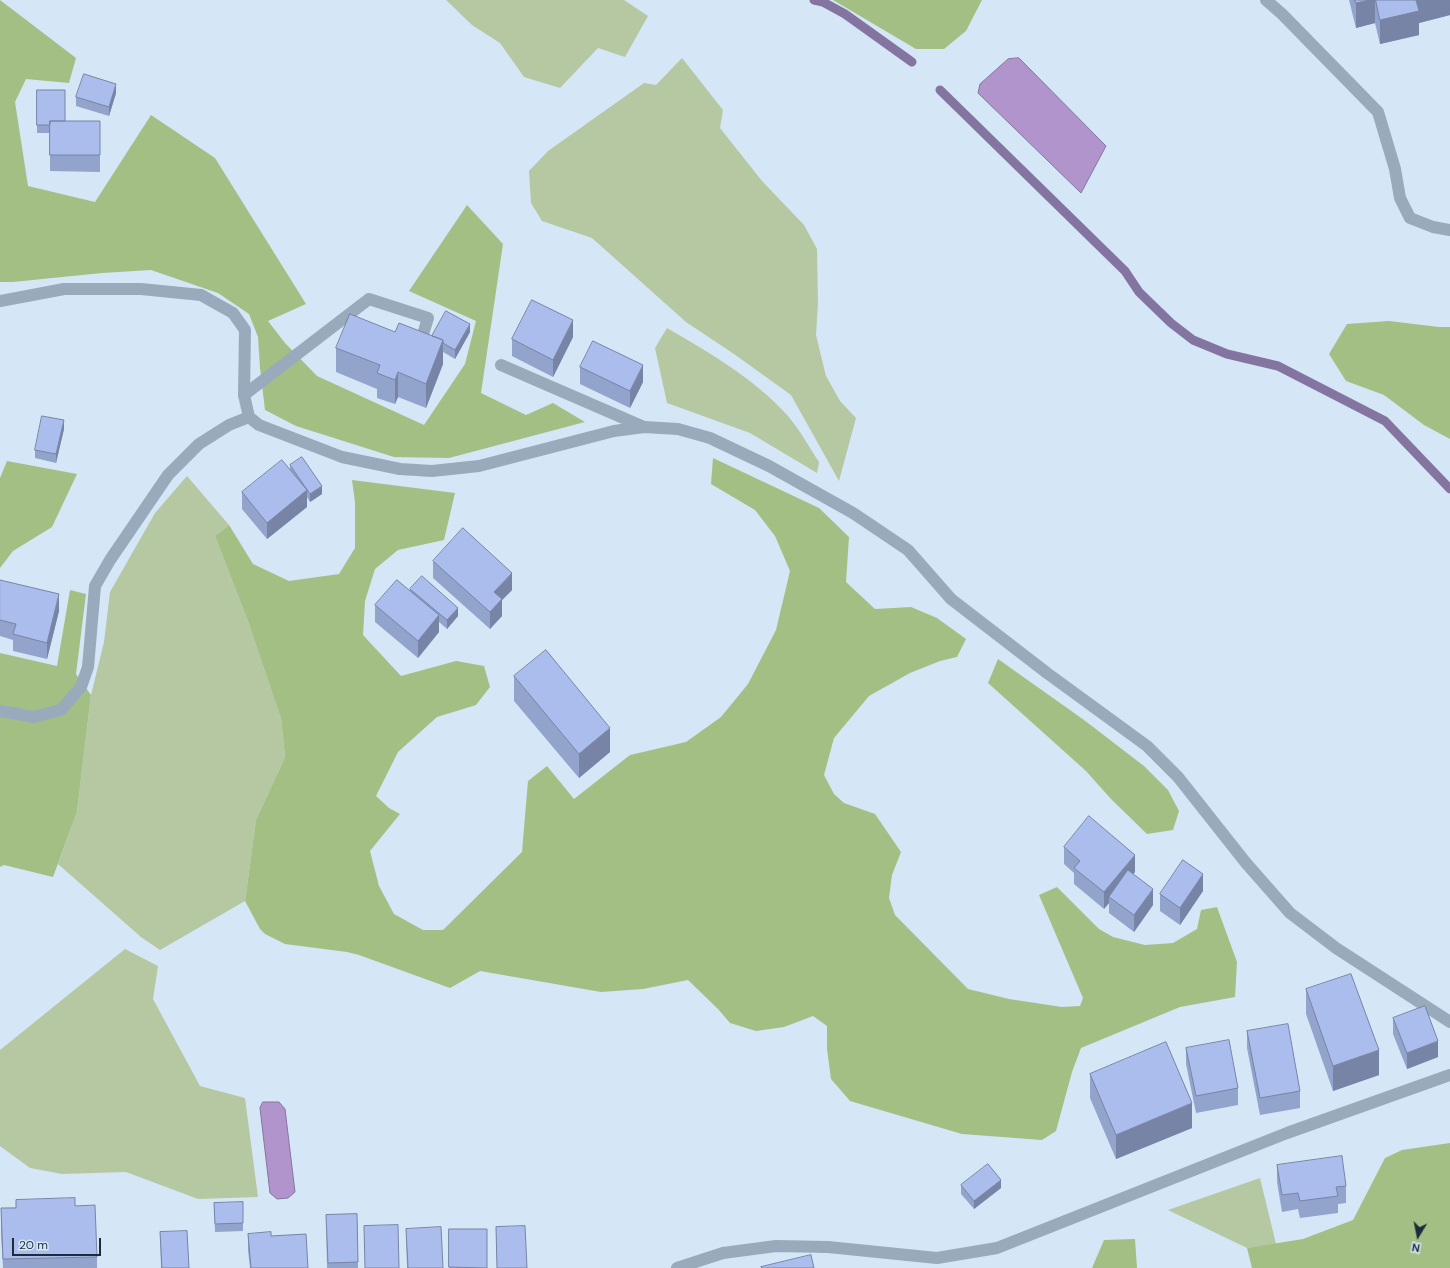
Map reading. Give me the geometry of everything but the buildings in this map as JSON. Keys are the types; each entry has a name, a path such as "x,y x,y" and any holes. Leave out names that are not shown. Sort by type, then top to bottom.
{"street":[{"path":"1266,0 1282,14 1378,112 1394,169 1400,198 1410,218 1433,227 1450,230"},
{"path":"0,300 64,289 141,289 201,295 233,313 245,330 244,395 249,416 259,425 342,457 400,469 432,471 479,466 614,431 644,427 678,429 710,438 769,466 853,512 908,550 951,599 1047,673 1147,746 1178,777 1246,863 1290,913 1336,948 1450,1022"},
{"path":"244,395 370,299 428,318 421,342"},
{"path":"501,365 644,427"},
{"path":"0,711 34,717 61,710 81,687 88,666 95,586 110,560 168,475 199,444 229,425 249,416"},
{"path":"677,1268 723,1253 776,1246 828,1247 937,1258 997,1248 1287,1133 1450,1076"}],"green space":[{"path":"0,0 76,58 69,83 26,79 15,102 28,186 95,202 151,115 215,158 306,304 268,321 285,343 317,376 424,425 465,364 476,321 409,291 467,205 503,244 481,393 526,415 553,403 585,422 449,458 394,457 296,426 265,410 258,337 249,314 218,293 151,270 0,282"},
{"path":"446,0 624,0 648,16 625,57 598,48 560,88 524,77 500,43 472,25"},
{"path":"833,0 982,0 966,31 944,49 916,49"},
{"path":"682,58 723,110 720,128 762,181 804,225 817,249 818,303 816,335 826,376 840,401 856,418 839,481 791,395 686,322 592,238 542,221 531,203 529,171 548,151 644,83 656,85"},
{"path":"1389,321 1450,327 1450,439 1424,425 1384,395 1346,381 1329,354 1347,324"},
{"path":"667,328 747,378 775,403 792,421 819,462 817,473 750,433 667,403 655,348"},
{"path":"713,458 819,508 849,537 846,582 875,609 911,607 937,618 966,639 957,657 940,661 910,673 869,696 834,738 824,775 834,794 844,803 875,814 901,852 892,875 889,898 895,915 968,989 1009,999 1062,1007 1080,1006 1083,998 1039,895 1057,887 1099,929 1113,937 1145,945 1173,943 1197,929 1201,910 1217,907 1237,962 1235,997 1180,1007 1081,1048 1072,1072 1056,1131 1042,1140 962,1134 850,1101 831,1079 827,1049 827,1026 813,1016 784,1027 756,1031 730,1023 688,980 643,989 601,992 480,971 450,988 359,955 347,952 285,944 265,934 260,929 245,901 256,820 285,757 281,719 249,624 215,536 229,525 253,564 289,581 339,574 355,548 355,502 352,480 455,493 444,540 398,550 375,569 365,601 363,635 401,676 456,661 484,666 490,687 476,705 437,717 398,752 376,796 389,808 400,814 370,851 379,886 394,914 423,930 443,930 522,852 528,781 547,766 574,799 630,755 686,742 721,717 748,684 776,630 790,571 775,536 755,510 711,484"},
{"path":"7,461 77,474 52,527 13,551 0,568 0,478"},
{"path":"187,476 229,525 215,536 249,624 281,719 285,757 256,820 245,901 160,950 141,937 58,864 77,812 91,695 104,642 110,592 155,513"},
{"path":"70,590 86,594 76,674 91,695 77,812 53,877 4,865 0,867 0,653 57,666"},
{"path":"998,659 1084,720 1144,766 1168,790 1179,811 1173,830 1147,834 1111,799 1086,771 988,683"},
{"path":"125,949 158,966 153,999 200,1086 245,1098 258,1197 198,1199 126,1172 62,1174 30,1168 0,1146 0,1050"},
{"path":"1450,1143 1450,1268 1252,1268 1247,1248 1303,1239 1353,1220 1385,1158 1402,1150"},
{"path":"1260,1178 1276,1244 1247,1248 1168,1210"},
{"path":"1135,1239 1137,1268 1092,1268 1104,1240"}],"shaded area":[{"path":"1019,58 1106,146 1081,193 978,93 980,84 1008,59"},
{"path":"263,1102 279,1102 285,1109 295,1192 288,1198 277,1199 270,1193 260,1108"}],"waterway":[{"path":"814,0 823,2 845,14 912,62"},
{"path":"940,90 1125,271 1139,292 1171,323 1193,340 1227,354 1278,366 1385,421 1450,489"}]}
